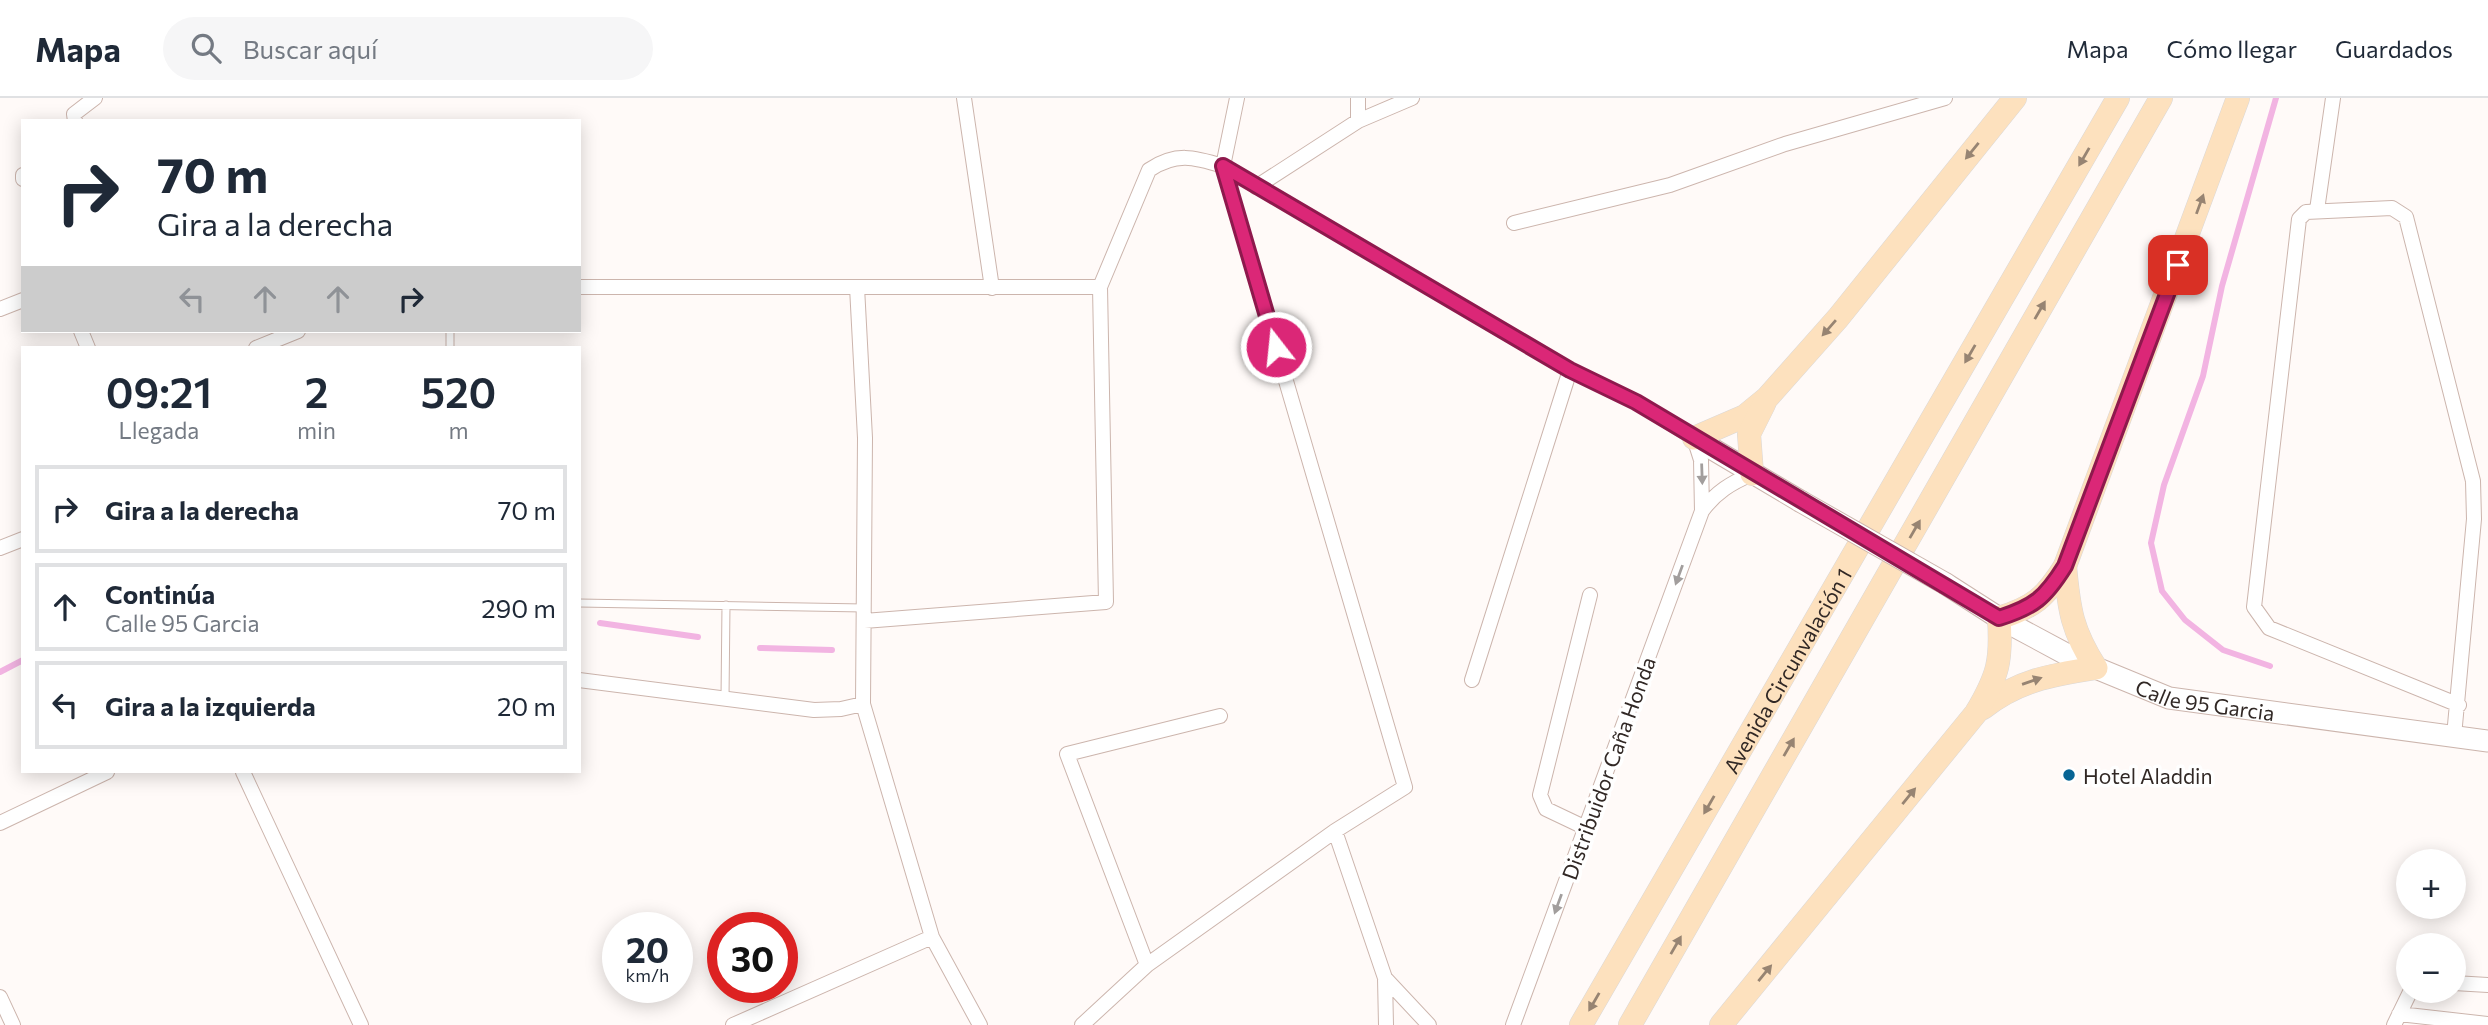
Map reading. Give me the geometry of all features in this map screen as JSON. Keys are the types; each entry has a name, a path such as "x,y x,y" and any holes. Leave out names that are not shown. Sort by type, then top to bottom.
{"main road":[{"path":"1694,438 1745,416 1767,398 1838,318 2015,98"},
{"name":"Avenida Circunvalación 1","path":"1581,1025 2118,98"},
{"name":"Avenida Circunvalación 1","path":"1630,1025 2161,98"},
{"path":"1721,1025 1976,713 1991,687 2002,655 1999,618 2027,609 2049,592 2065,566 2238,98"},
{"path":"1752,474 1749,434 1767,398"},
{"path":"1976,713 2006,690 2045,677 2096,668 2078,640 2069,615 2065,566"}],"street":[{"path":"75,119 74,114 95,98"},
{"path":"964,98 992,288"},
{"path":"1082,1025 1147,965 1335,831 1405,788 1223,166 1237,98"},
{"path":"1358,98 1358,121"},
{"path":"1256,187 1358,121 1412,98"},
{"path":"1514,223 1670,185 1785,144 1945,98"},
{"path":"2317,210 2333,98"},
{"path":"864,615 1106,602 1100,287 1149,170 1170,159 1186,155 1223,166 1570,370 1636,402 1694,438"},
{"path":"2454,736 2459,705 2474,519 2473,481 2406,217 2392,208 2306,212 2299,219 2254,607 2262,622 2269,628 2459,705"},
{"path":"581,287 1100,287"},
{"path":"857,287 865,438 863,704 932,937 980,1025"},
{"path":"0,309 21,300"},
{"path":"261,346 293,333"},
{"path":"1472,680 1570,370"},
{"name":"Calle 95 Garcia","path":"1694,438 1752,474 1945,583 1999,618 2096,668 2169,698 2488,741"},
{"name":"Distribuidor Caña Honda","path":"1694,438 1701,460 1702,512"},
{"name":"Distribuidor Caña Honda","path":"1513,1025 1702,512 1714,496 1732,482 1752,474"},
{"path":"0,548 21,540"},
{"path":"1586,828 1546,809 1540,795 1590,595"},
{"path":"581,680 814,709 841,709 863,704"},
{"path":"1147,965 1067,754 1220,716"},
{"path":"0,823 105,773"},
{"path":"243,773 361,1025"},
{"path":"1335,831 1385,978 1386,1025"},
{"path":"733,1025 932,937"},
{"path":"1385,978 1429,1025"},
{"path":"2466,984 2488,985"},
{"path":"0,998 13,1025"},
{"path":"2406,1003 2397,1020 2488,1024"}],"lane":[{"path":"581,603 726,605 864,615"},
{"path":"725,698 726,605"}],"waterway":[{"path":"2270,666 2223,650 2185,620 2162,591 2151,543 2164,485 2203,376 2222,286 2276,98"},
{"path":"600,623 698,637"},
{"path":"760,648 832,650"},
{"path":"0,672 21,661"}],"place":[{"name":"Hotel Aladdin","path":"2069,775"}],"route":[{"path":"1276,347 1223,166 1570,370 1636,402 1752,474 1945,583 1999,618 2027,609 2049,592 2065,566 2178,265"}]}
